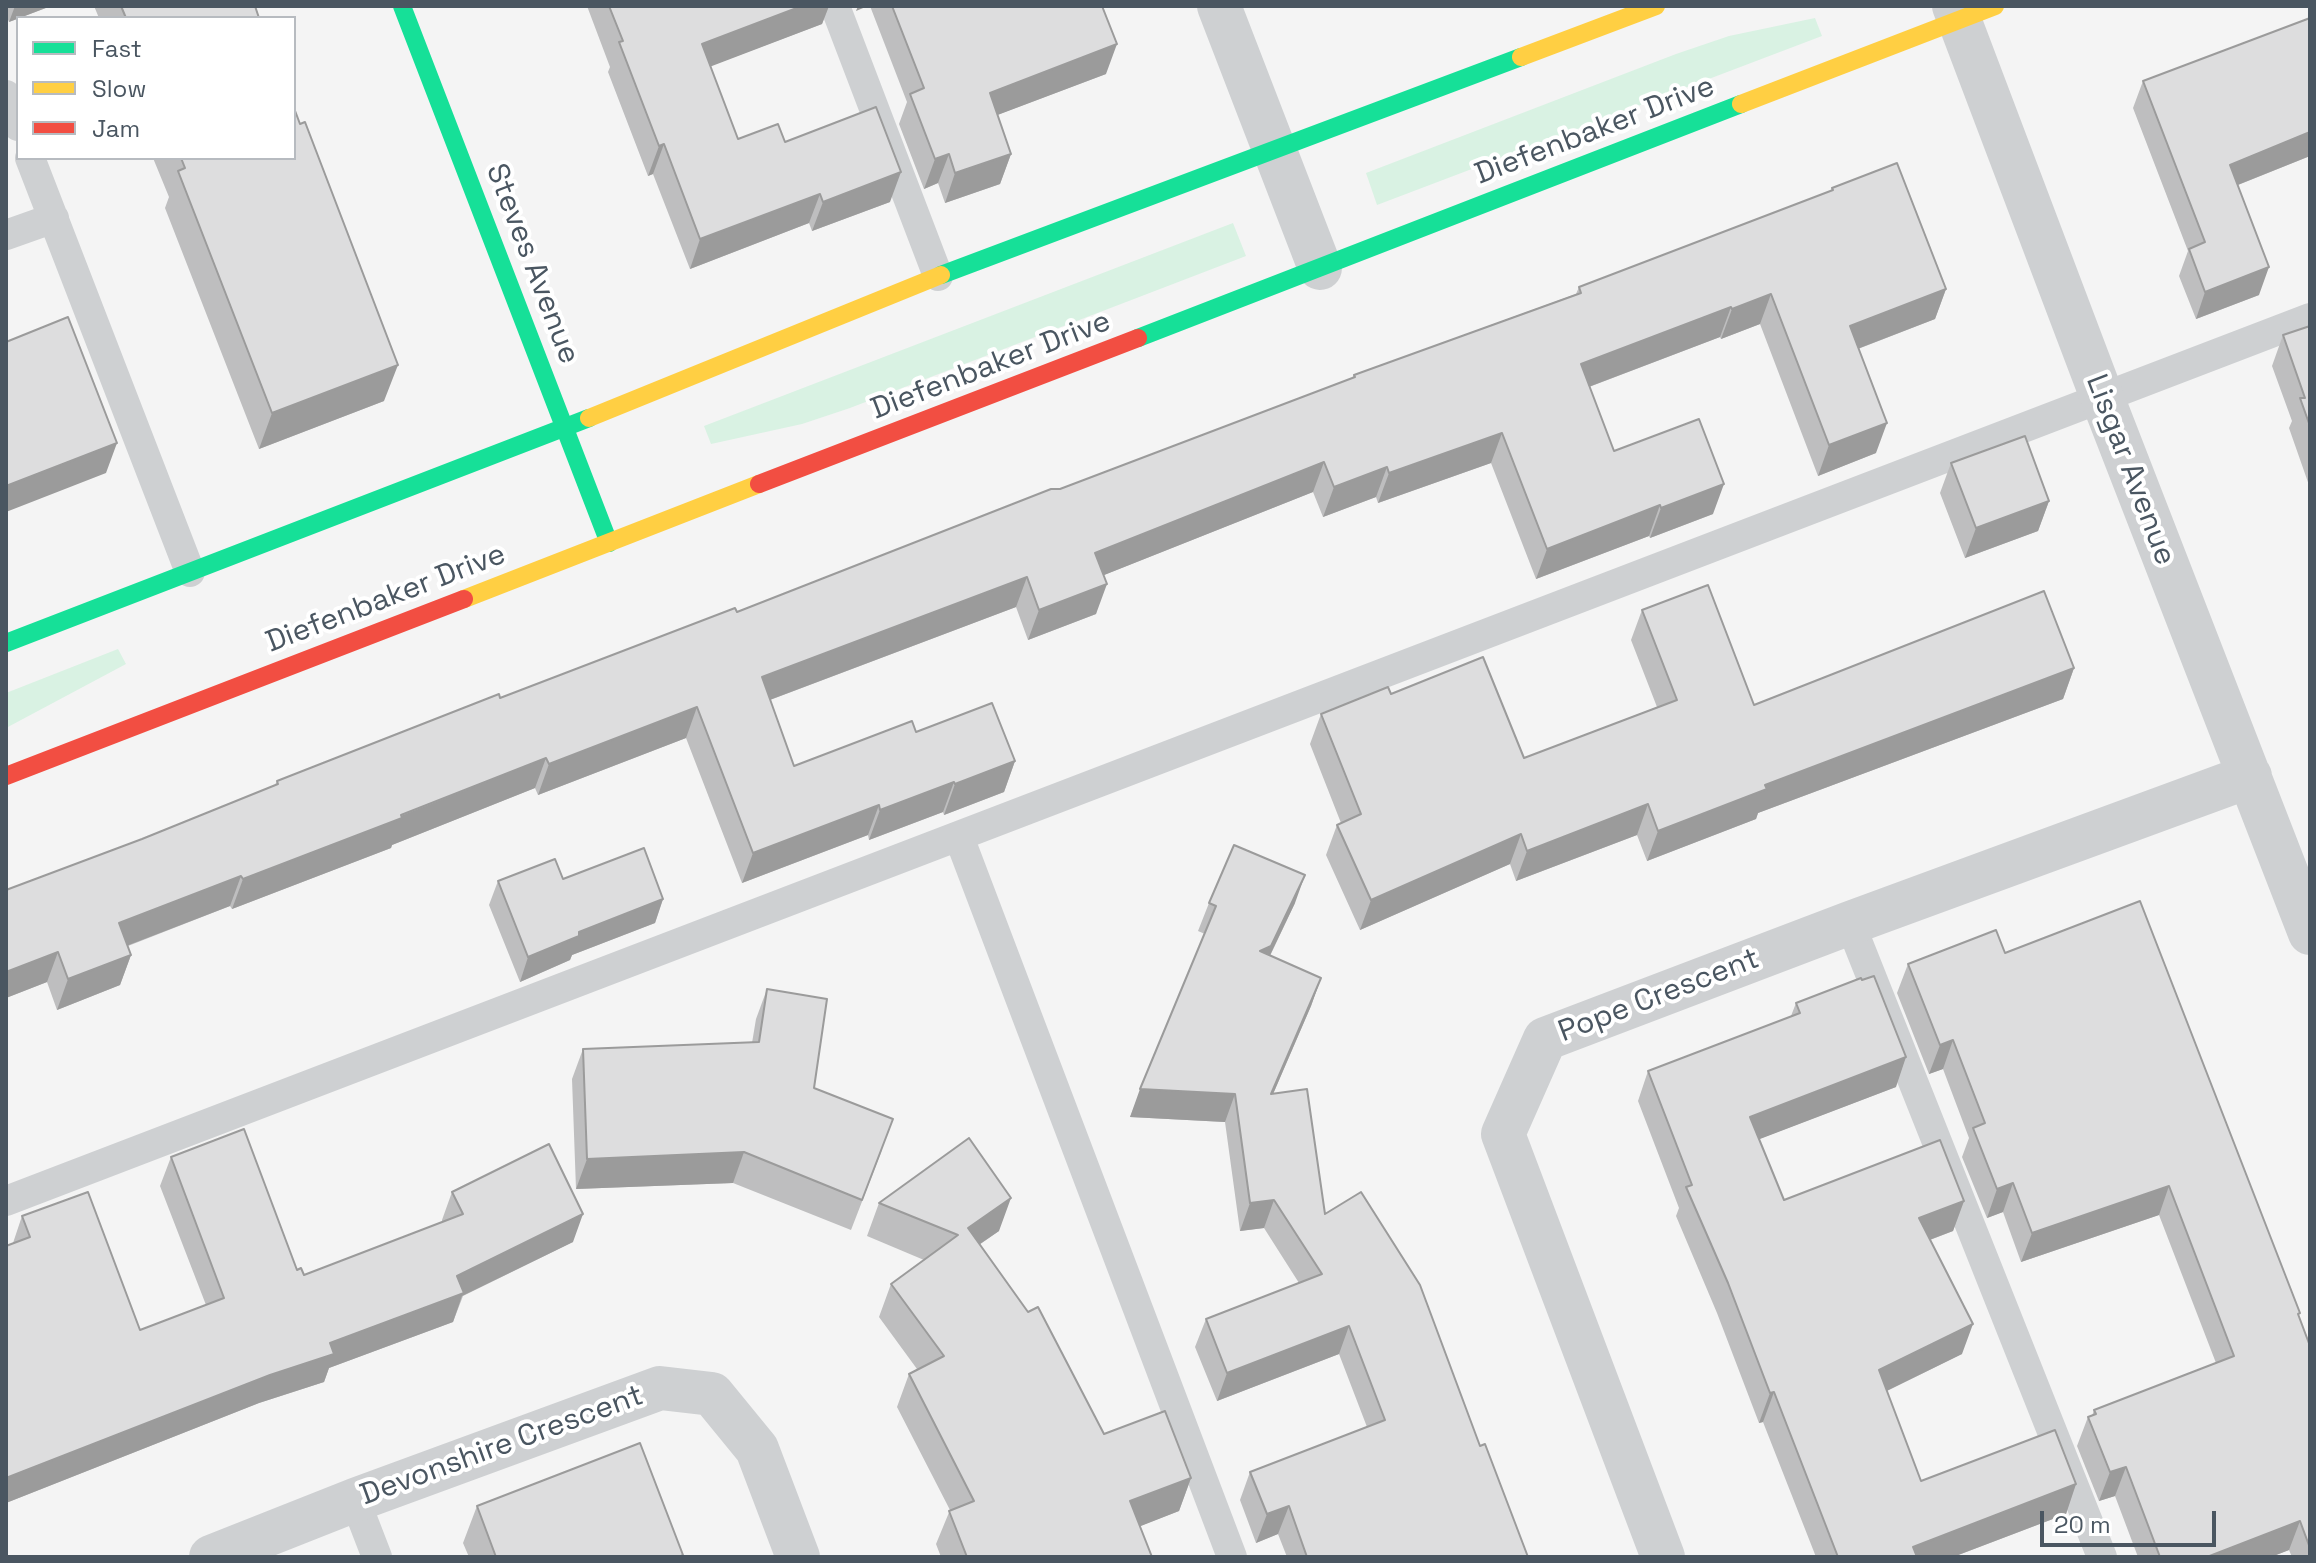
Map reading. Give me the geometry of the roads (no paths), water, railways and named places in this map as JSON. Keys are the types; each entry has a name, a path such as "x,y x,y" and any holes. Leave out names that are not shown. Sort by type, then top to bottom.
{"street":[{"name":"Steves Avenue","path":"402,6 609,543"},
{"path":"1219,6 1320,268"},
{"path":"6,643 564,428 938,276 1656,6"},
{"name":"Diefenbaker Drive","path":"6,776 1320,268 1969,11"},
{"name":"Lisgar Avenue","path":"1969,11 2102,397 2310,933"},
{"name":"Pope Crescent","path":"1663,1557 1503,1134 1545,1039 2250,776"},
{"name":"Devonshire Crescent","path":"211,1557 355,1500 660,1388 712,1394 757,1449 798,1557"}],"lane":[{"path":"835,6 938,276"},
{"path":"6,95 16,121"},
{"path":"31,160 190,572"},
{"path":"6,235 54,218"},
{"path":"6,1201 2310,318"},
{"path":"959,837 1232,1557"},
{"path":"1850,923 2102,1557"},
{"path":"355,1500 377,1557"}]}
